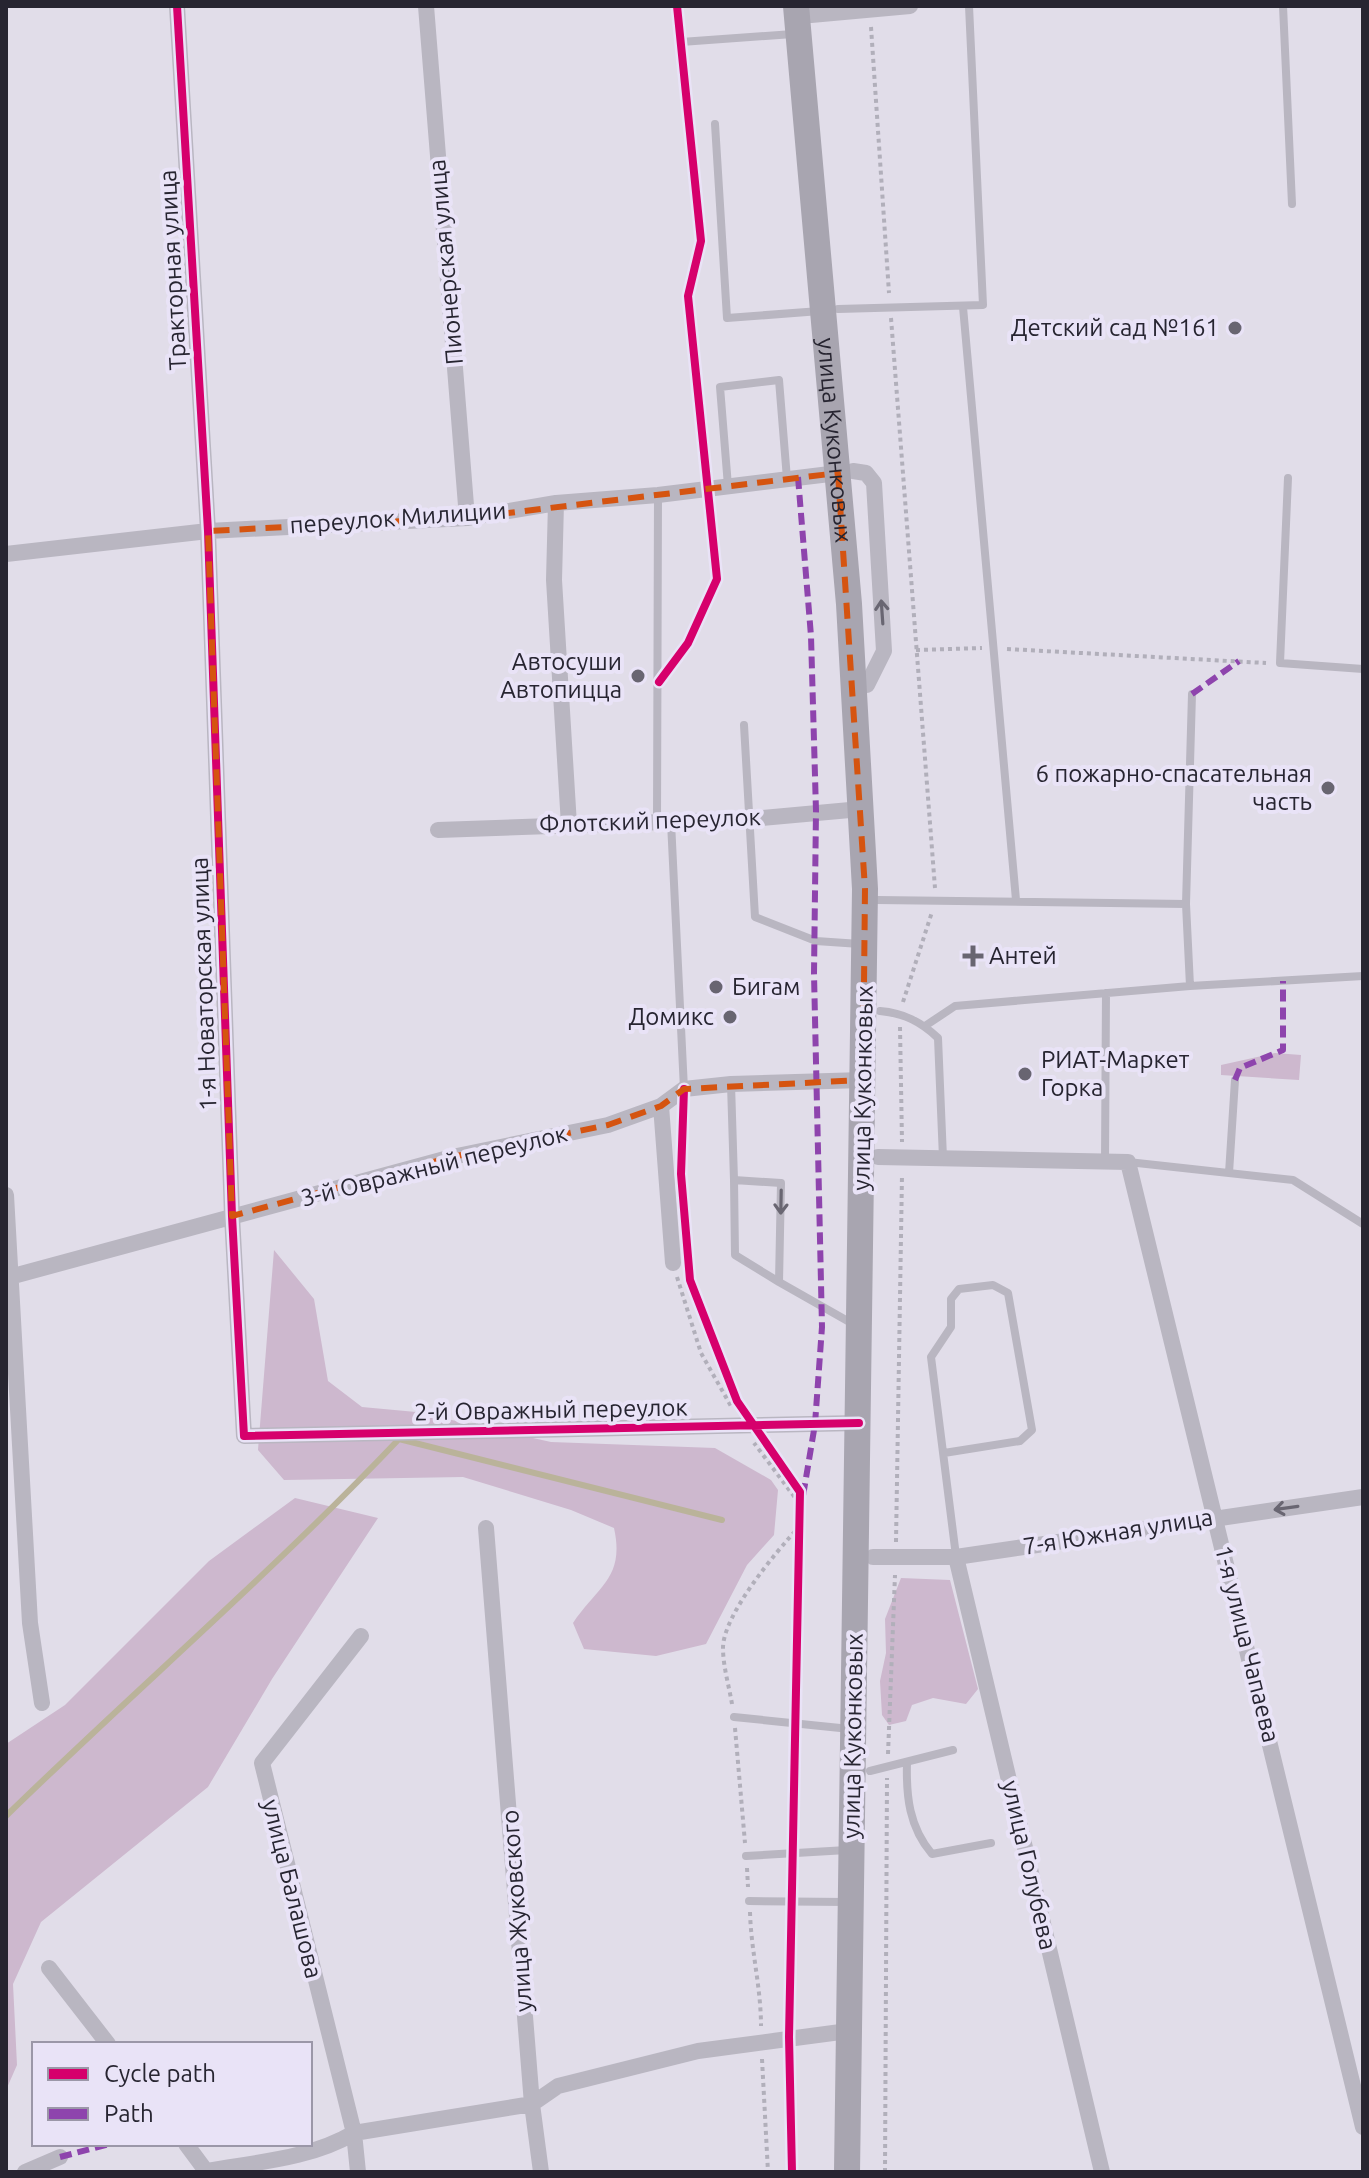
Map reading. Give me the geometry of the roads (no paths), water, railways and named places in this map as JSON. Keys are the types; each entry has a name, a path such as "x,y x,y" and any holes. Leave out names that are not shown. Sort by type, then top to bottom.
{"main road":[{"name":"улица Куконковых","path":"802,16 867,685 877,900 890,1012 884,1557 865,2172"},
{"name":"улица Куконковых","path":"845,472 861,809 864,945 847,2172"}],"street":[{"name":"Тракторная улица","path":"177,6 208,531"},
{"name":"Пионерская улица","path":"426,6 467,518"},
{"path":"802,16 910,6"},
{"name":"переулок Милиции","path":"6,554 208,531 467,518 556,503 658,495 845,472"},
{"path":"556,503 554,580 569,825"},
{"name":"1-я Новаторская улица","path":"208,531 232,1216 244,1436"},
{"name":"Флотский переулок","path":"438,830 750,819 861,809"},
{"path":"684,1089 731,1084 863,1080"},
{"name":"3-й Овражный переулок","path":"9,1277 452,1157 608,1125 661,1106 684,1089"},
{"path":"661,1106 673,1263"},
{"path":"890,1157 1128,1162"},
{"name":"1-я улица Чапаева","path":"1128,1162 1363,2127"},
{"path":"6,1195 30,1623 42,1703"},
{"name":"2-й Овражный переулок","path":"244,1436 859,1423"},
{"name":"7-я Южная улица","path":"884,1557 956,1557 1363,1497"},
{"name":"улица Жуковского","path":"486,1528 532,2104 541,2172"},
{"name":"улица Голубева","path":"956,1557 1102,2172"},
{"name":"улица Балашова","path":"358,2172 354,2133 262,1763 361,1636"},
{"path":"49,1968 106,2042"},
{"path":"187,2146 206,2171 328,2148 354,2133 532,2104 558,2086 698,2051 761,2040 848,2031"},
{"path":"25,2172 60,2157"}],"lane":[{"path":"715,124 727,318 890,307 983,305 969,6"},
{"path":"1283,6 1292,204"},
{"path":"681,42 802,16"},
{"path":"963,307 1016,900"},
{"path":"728,486 720,387 779,380 787,479"},
{"path":"1288,478 1280,663 1363,669"},
{"path":"658,495 664,821 684,1089"},
{"path":"1190,986 1186,904 1192,694"},
{"path":"744,725 755,917 816,941 864,945"},
{"path":"877,900 1186,904"},
{"path":"925,1026 955,1006 1190,986 1363,976"},
{"path":"1105,1161 1106,993"},
{"path":"890,1012 925,1026 938,1038 943,1158"},
{"path":"1229,1173 1235,1080"},
{"path":"731,1084 735,1255 860,1328"},
{"path":"1128,1162 1293,1180 1363,1224"},
{"path":"734,1180 781,1183 779,1282"},
{"path":"944,1453 1020,1441 1032,1430 1008,1293 993,1285 959,1289 951,1299 951,1327 931,1357 956,1557"},
{"path":"734,1717 854,1729"},
{"path":"878,1769 953,1750"},
{"path":"907,1762 906,1794 917,1837 932,1854 991,1843"},
{"path":"746,1856 851,1850"},
{"path":"749,1901 851,1902"}],"waterway":[{"path":"6,1816 303,1536 399,1439 722,1520"}],"place":[{"name":"Детский сад №161","path":"1235,328"},
{"name":"Автосуши Автопицца","path":"638,676"},
{"name":"6 пожарно-спасательная часть","path":"1328,788"},
{"name":"Антей","path":"973,956"},
{"name":"Бигам","path":"716,987"},
{"name":"Домикс","path":"730,1017"},
{"name":"РИАТ-Маркет Горка","path":"1025,1074"}]}
